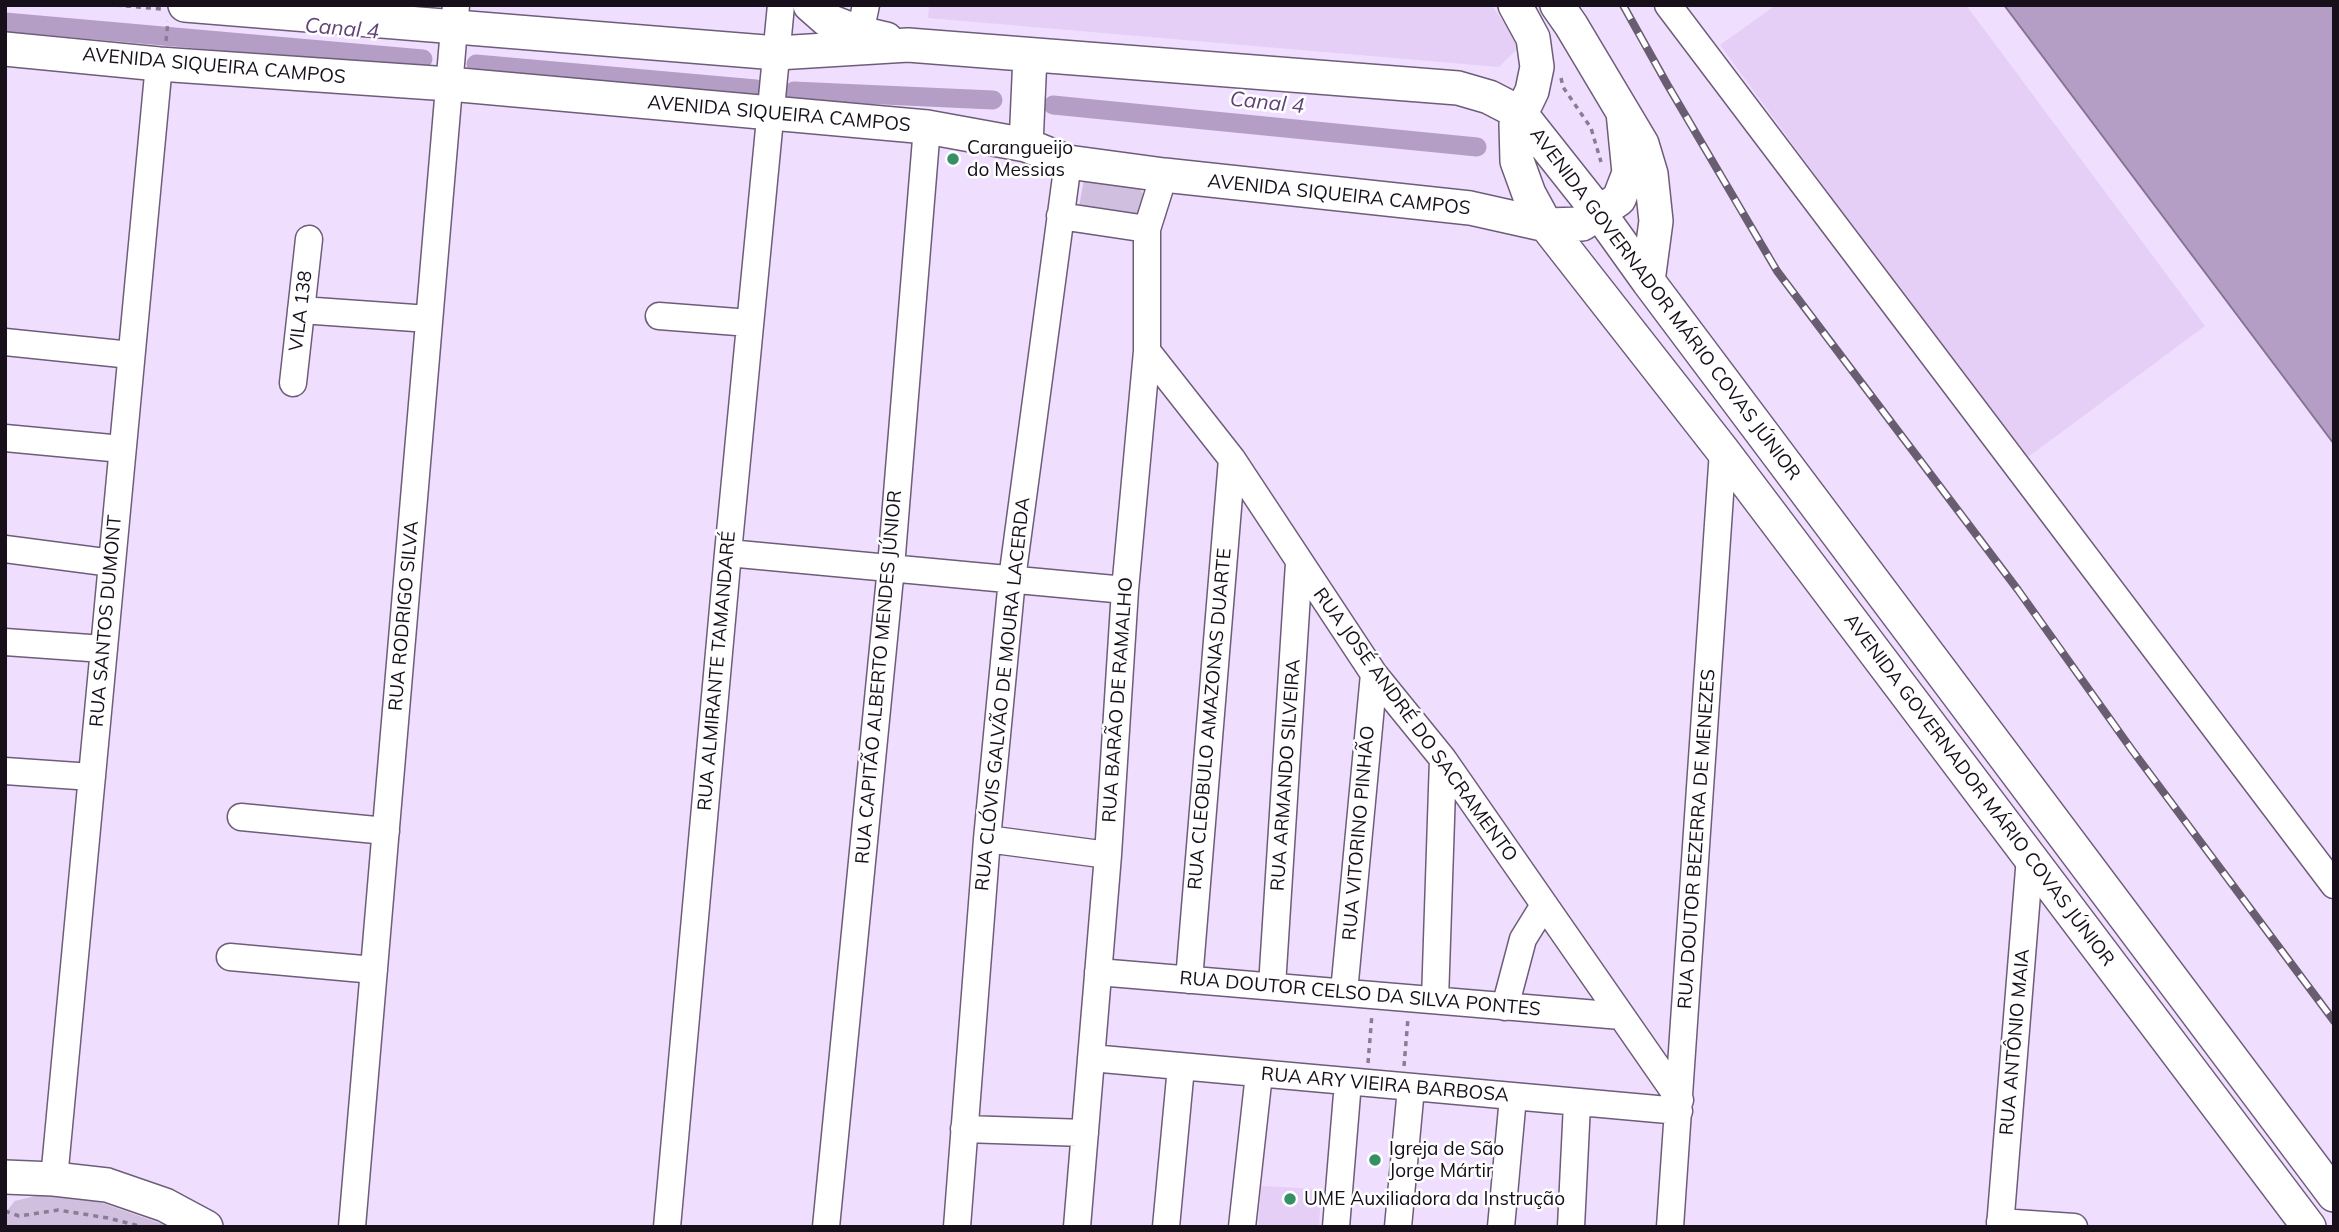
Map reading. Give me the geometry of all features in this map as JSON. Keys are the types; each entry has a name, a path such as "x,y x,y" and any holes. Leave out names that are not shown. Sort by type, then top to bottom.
{"main road":[{"path":"810,5 827,20 863,19 908,45"},
{"path":"177,10 455,22 776,57 908,45 1030,64 1458,88 1489,97 1520,113 1532,91 1537,67 1533,38 1515,5"},
{"path":"1557,5 1643,144 1651,174 1656,220 1648,281"},
{"name":"AVENIDA SIQUEIRA CAMPOS","path":"5,49 162,53 771,109 1026,138 1068,162 1470,208 1546,225 1582,225 1600,214"},
{"path":"1026,138 1030,64"},
{"path":"1600,214 1619,199 1629,173 1623,112"},
{"name":"AVENIDA GOVERNADOR MÁRIO COVAS JÚNIOR","path":"1520,113 1600,214 2334,1195"},
{"name":"AVENIDA GOVERNADOR MÁRIO COVAS JÚNIOR","path":"1520,113 1516,124 1517,161 1529,194 1546,225 1723,451 2309,1227"},
{"path":"5,1177 107,1185 165,1205 206,1227"},
{"path":"5,1198 54,1179"}],"street":[{"path":"776,57 781,5"},
{"path":"1668,5 2334,885"},
{"name":"RUA RODRIGO SILVA","path":"352,1227 455,22"},
{"name":"RUA SANTOS DUMONT","path":"54,1179 162,53"},
{"name":"RUA ALMIRANTE TAMANDARÉ","path":"667,1227 776,57"},
{"name":"RUA CAPITÃO ALBERTO MENDES JÚNIOR","path":"826,1227 891,567 927,127"},
{"name":"RUA CLÓVIS GALVÃO DE MOURA LACERDA","path":"957,1227 987,839 1012,579 1068,162"},
{"name":"RUA BARÃO DE RAMALHO","path":"1077,1227 1108,855 1125,590 1147,351 1147,229 1164,175"},
{"path":"1060,216 1147,229"},
{"name":"VILA 138","path":"293,383 309,239"},
{"path":"301,310 429,319"},
{"path":"659,316 750,323"},
{"path":"5,342 131,355"},
{"name":"RUA JOSÉ ANDRÉ DO SACRAMENTO","path":"1147,351 1232,459 1374,674 1443,759 1680,1106"},
{"path":"5,438 122,449"},
{"name":"RUA DOUTOR BEZERRA DE MENEZES","path":"1670,1227 1723,451"},
{"name":"RUA CLEOBULO AMAZONAS DUARTE","path":"1189,979 1232,459"},
{"path":"5,549 112,563"},
{"path":"728,553 1125,590"},
{"name":"RUA ARMANDO SILVEIRA","path":"1272,986 1299,563"},
{"path":"5,642 104,649"},
{"name":"RUA VITORINO PINHÃO","path":"1344,992 1374,674"},
{"path":"1422,999 1443,759"},
{"path":"5,772 92,777"},
{"path":"241,817 386,831"},
{"path":"987,839 1108,855"},
{"name":"RUA ANTÔNIO MAIA","path":"2000,1224 2030,857"},
{"path":"1505,1007 1523,939 1544,905"},
{"path":"230,957 374,970"},
{"name":"RUA DOUTOR CELSO DA SILVA PONTES","path":"1098,972 1621,1016"},
{"name":"RUA ARY VIEIRA BARBOSA","path":"1091,1058 1577,1104 1680,1106"},
{"path":"1166,1227 1181,1067"},
{"path":"1242,1227 1259,1074"},
{"path":"1336,1227 1357,1082"},
{"path":"1398,1227 1406,1087"},
{"path":"1501,1227 1513,1097"},
{"path":"1571,1227 1577,1104"},
{"path":"964,1129 1085,1133"},
{"path":"2000,1224 2074,1227"}],"path":[{"path":"162,53 177,10"},
{"path":"1560,74 1563,88 1591,128 1602,166"},
{"path":"1357,1082 1374,995"},
{"path":"1406,1087 1422,999"},
{"path":"5,1211 19,1216 58,1210 143,1227"}],"shaded area":[{"path":"929,5 1491,5 1521,45 1499,67 928,18"},
{"path":"1776,5 1966,5 2205,326 2024,460 1720,45"},
{"path":"2004,5 2334,5 2334,444"},
{"path":"1084,179 1140,188 1148,205 1143,218 1078,212"},
{"name":"UME Auxiliadora da Instrução","path":"1261,1186 1321,1189 1319,1227 1258,1227"},
{"path":"62,1189 171,1227 5,1227 5,1213 15,1201"}],"waterway":[{"name":"Canal 4","path":"5,22 423,59"},
{"name":"Canal 4","path":"476,64 756,89"},
{"name":"Canal 4","path":"794,91 993,100"},
{"name":"Canal 4","path":"1053,105 1477,147"}],"railway":[{"path":"1623,5 1777,271 2018,590 2132,750 2334,1021"}],"place":[{"name":"Carangueijo do Messias","path":"953,159"},
{"name":"Igreja de São Jorge Mártir","path":"1375,1160"},
{"name":"UME Auxiliadora da Instrução","path":"1290,1199"}]}
